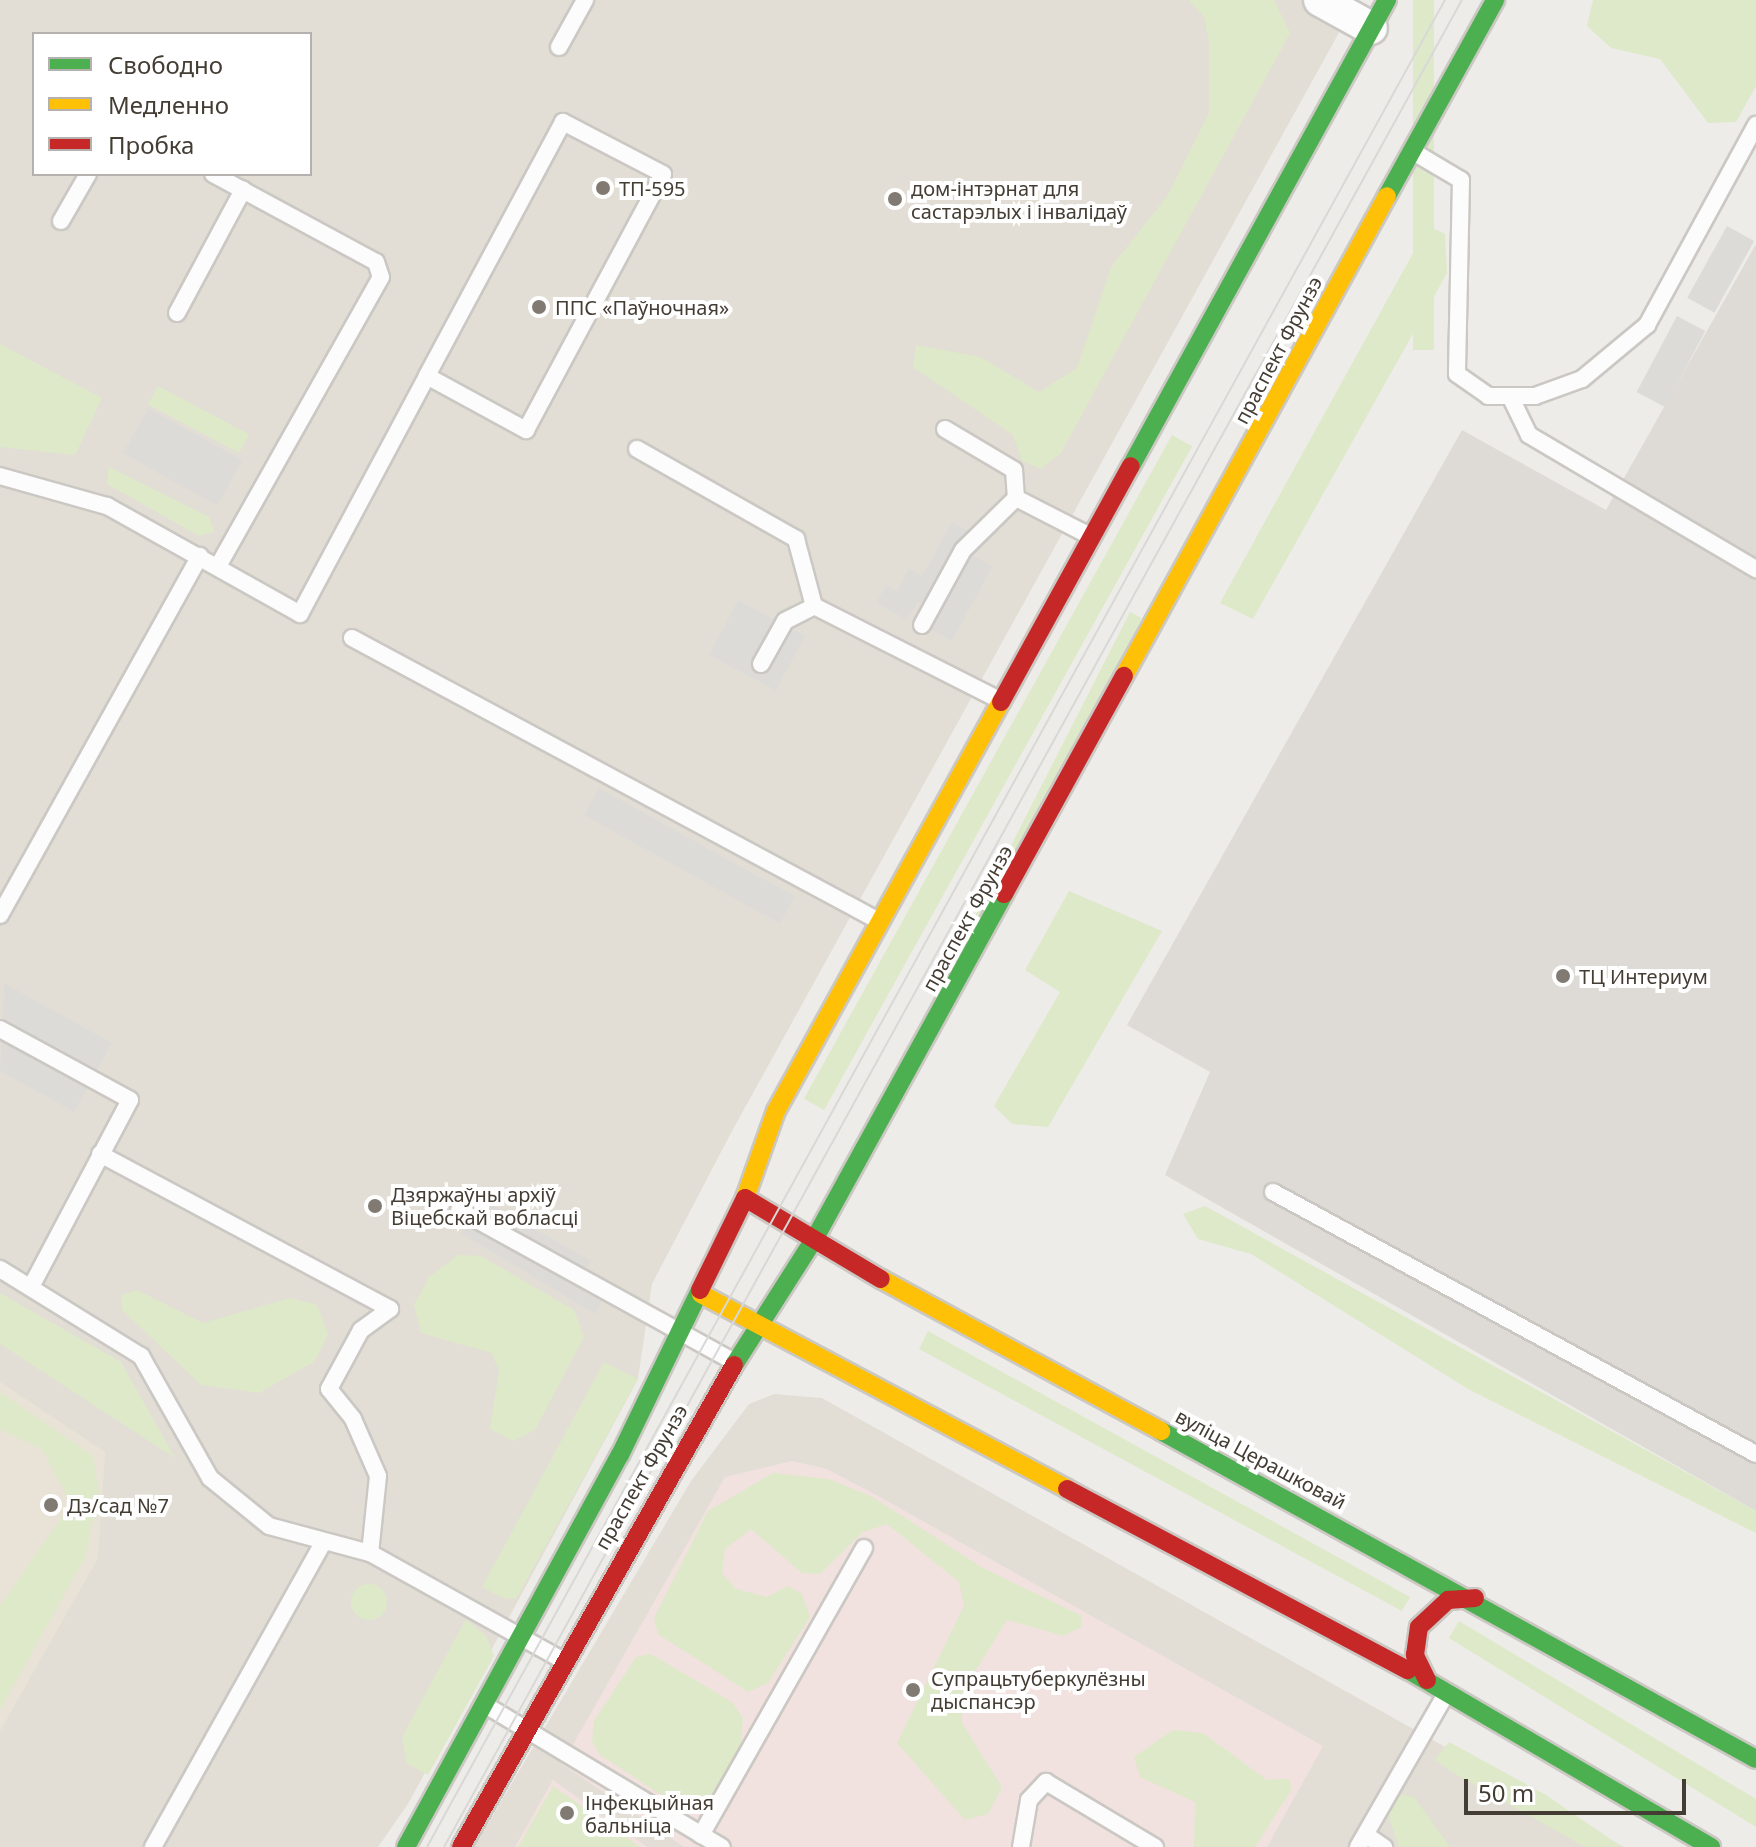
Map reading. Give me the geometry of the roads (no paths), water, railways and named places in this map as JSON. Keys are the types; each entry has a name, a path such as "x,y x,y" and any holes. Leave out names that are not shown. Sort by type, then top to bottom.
{"main road":[{"name":"праспект Фрунзэ","path":"461,1847 562,1660 734,1362 815,1238 1495,0"},
{"name":"праспект Фрунзэ","path":"406,1847 682,1333 745,1198 776,1111 1379,14"},
{"name":"вуліца Церашковай","path":"745,1198 915,1299 1475,1598 1756,1759"},
{"path":"701,1294 1448,1691 1711,1847"},
{"path":"1427,1680 1415,1655 1419,1627 1448,1600 1475,1598"}],"street":[{"path":"1320,0 1379,14"}],"lane":[{"path":"559,47 585,0"},
{"path":"0,476 107,506 219,565 300,614 427,376 563,122 663,174 526,430 427,376"},
{"path":"1411,150 1461,180 1457,374 1488,396 1535,396 1582,379 1647,325 1756,125"},
{"path":"61,221 87,176"},
{"path":"217,176 376,262 381,277 219,565"},
{"path":"177,313 243,190"},
{"path":"1510,396 1529,435 1756,569"},
{"path":"922,625 963,550 1016,498 1014,470 945,429"},
{"path":"637,449 796,539 814,606 1001,701"},
{"path":"1016,498 1092,537"},
{"path":"0,915 200,556"},
{"path":"761,664 785,621 814,606"},
{"path":"352,638 879,922"},
{"path":"0,1029 130,1100 31,1287"},
{"path":"100,1154 390,1309 361,1330 329,1389 353,1419 378,1476 370,1553"},
{"path":"1273,1192 1756,1454"},
{"path":"459,1210 734,1362"},
{"path":"0,1269 141,1356 210,1478 269,1526 322,1544 370,1553 562,1660"},
{"path":"153,1847 322,1544"},
{"path":"701,1835 864,1548"},
{"path":"1384,1847 1362,1841 1448,1691"},
{"path":"484,1705 722,1847"},
{"path":"1021,1847 1029,1800 1046,1782 1155,1847"}],"tram line":[{"path":"427,1847 1445,0"},
{"path":"444,1847 1462,0"}],"place":[{"name":"ТП-595","path":"603,188"},
{"name":"дом-інтэрнат для састарэлых і інвалідаў","path":"895,199"},
{"name":"ППС «Паўночная»","path":"539,307"},
{"name":"ТЦ Интериум","path":"1563,976"},
{"name":"Дзяржаўны архіў Віцебскай вобласці","path":"375,1206"},
{"name":"Дз/сад №7","path":"51,1505"},
{"name":"Супрацьтуберкулёзны дыспансэр","path":"913,1690"},
{"name":"Інфекцыйная бальніца","path":"567,1813"}]}
